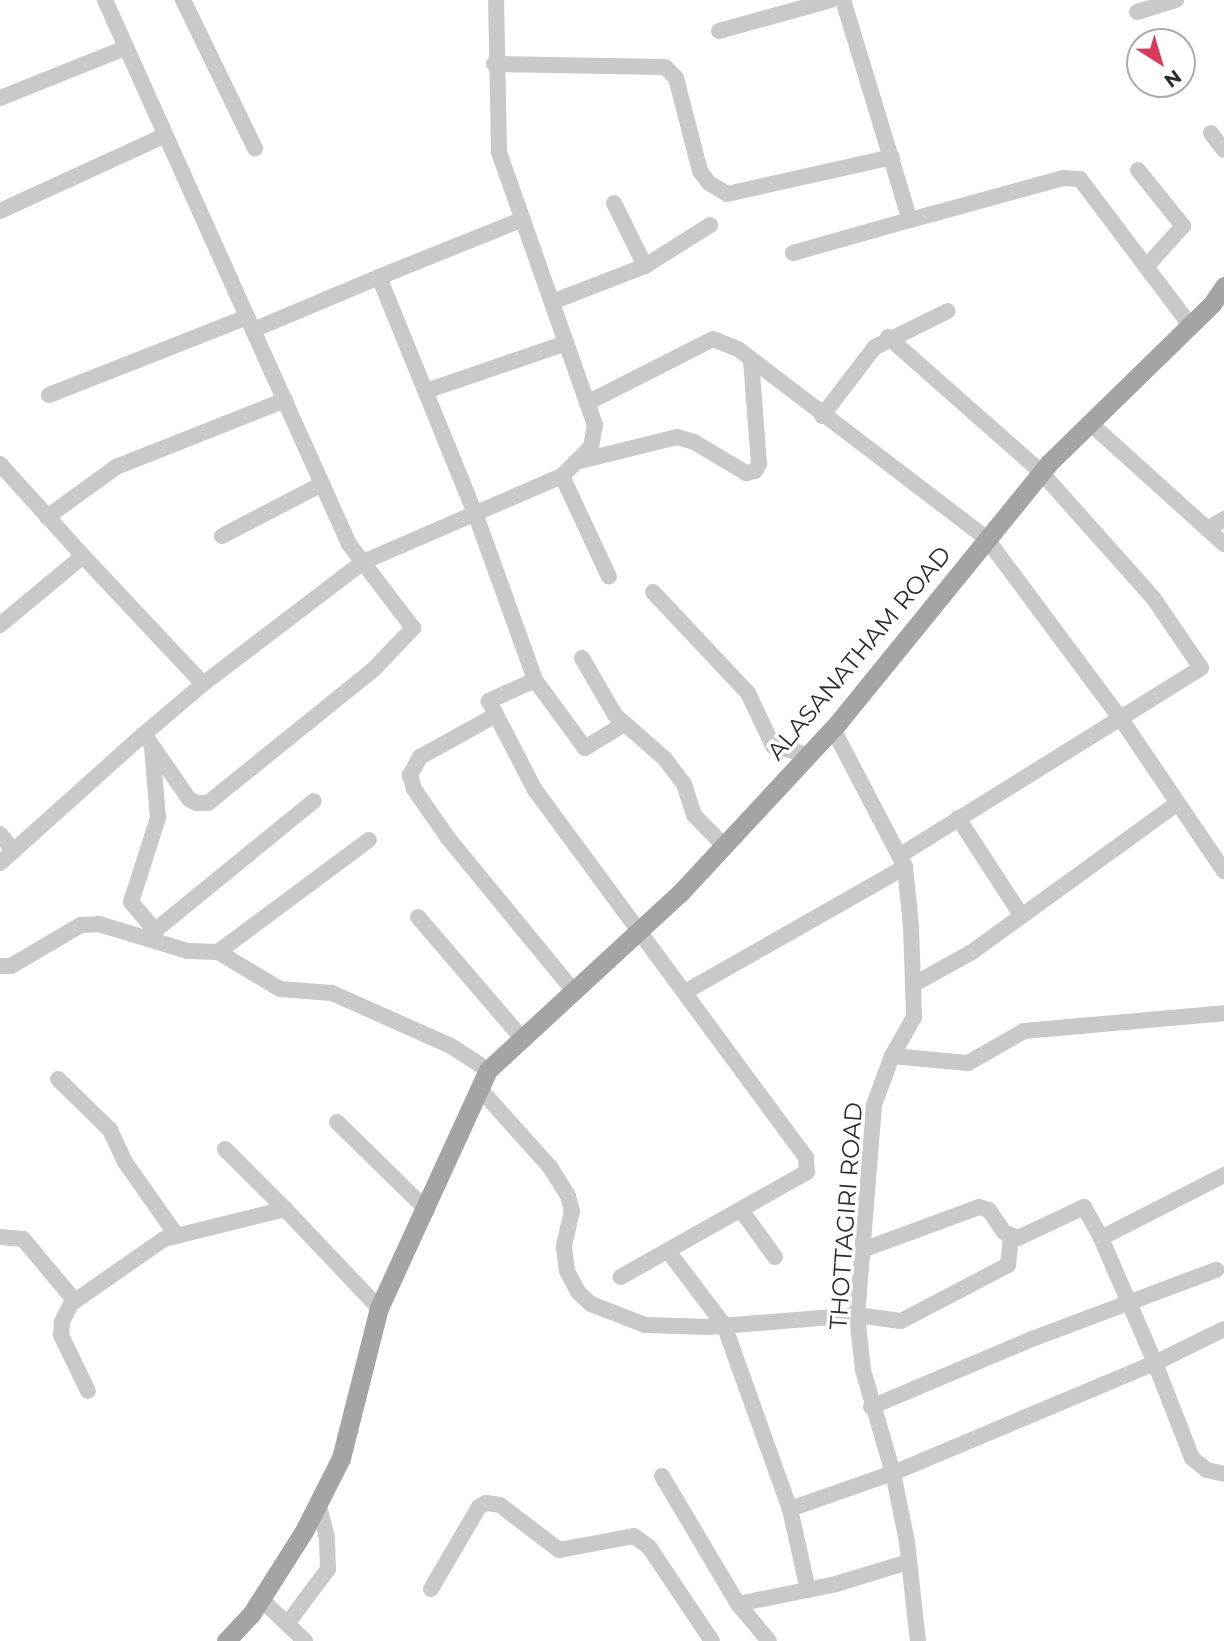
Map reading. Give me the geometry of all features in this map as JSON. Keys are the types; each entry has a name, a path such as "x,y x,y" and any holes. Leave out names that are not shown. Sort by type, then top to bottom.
{"main road":[{"name":"ALASANATHAM ROAD","path":"488,1070 521,1037 637,934 724,846 833,729 1041,472 1190,325 1224,286"},
{"path":"226,1641 261,1598 318,1503 341,1458 379,1308 488,1070"}],"street":[{"path":"105,0 349,544 413,628 374,669 208,803 189,799 148,740"},
{"path":"183,0 255,148"},
{"path":"0,863 148,740 203,684 363,562 562,476 596,433 499,152 494,64 496,0"},
{"path":"719,31 831,0"},
{"path":"843,0 910,220"},
{"path":"1137,12 1176,0"},
{"path":"0,98 125,48"},
{"path":"494,64 665,67 676,78 700,171 709,183 727,194 892,157"},
{"path":"1211,133 1224,150"},
{"path":"0,211 164,136"},
{"path":"1138,170 1183,226 1146,267"},
{"path":"793,253 1073,177 1080,179 1190,325"},
{"path":"614,203 645,266"},
{"path":"49,395 379,277 523,219"},
{"path":"552,302 645,266 710,225"},
{"path":"379,277 475,513 536,680 585,748 624,724"},
{"path":"822,416 861,360 888,337 948,311"},
{"path":"685,992 902,861 958,818 1200,668 1154,599 1041,472 888,337"},
{"path":"587,403 713,339 751,359 822,416 986,538 1121,719 1224,871"},
{"path":"426,391 566,343"},
{"path":"575,462 677,437 694,442 746,473 755,471 759,464 751,359"},
{"path":"47,517 116,467 285,400"},
{"path":"1090,423 1224,544"},
{"path":"0,464 203,684"},
{"path":"562,476 609,577"},
{"path":"222,536 322,484"},
{"path":"1207,528 1224,519"},
{"path":"3,617 83,556"},
{"path":"653,592 752,698 773,747 808,755"},
{"path":"582,658 624,724 665,759 684,784 694,815 724,846"},
{"path":"536,680 489,701 535,790 586,854 637,934 685,992 806,1158 807,1172 621,1277"},
{"path":"496,715 419,757 410,775 414,789 448,838 573,990"},
{"name":"THOTTAGIRI ROAD","path":"833,729 902,861 916,983 914,1017 892,1056 874,1105 865,1249 857,1315 871,1407 893,1473 908,1562 925,1639"},
{"path":"148,740 158,818 131,902 151,934"},
{"path":"151,934 314,801"},
{"path":"916,983 972,952 1178,803"},
{"path":"958,818 1022,916"},
{"path":"0,834 14,851"},
{"path":"218,952 369,840"},
{"path":"418,916 521,1037"},
{"path":"0,968 81,925 99,923 151,934 188,951 218,952 280,989 332,992 451,1046 488,1070"},
{"path":"892,1056 968,1063 1024,1031 1224,1013"},
{"path":"58,1079 110,1130 125,1162 177,1236"},
{"path":"480,1089 565,1189 572,1211 564,1247 567,1271 584,1298 645,1325 724,1325 857,1315 901,1321 959,1294 1008,1265 1011,1236"},
{"path":"337,1122 426,1210"},
{"path":"225,1149 379,1308"},
{"path":"1101,1238 1224,1175"},
{"path":"865,1249 979,1207 989,1210 1011,1236 1024,1237 1081,1207 1089,1212 1155,1363 1192,1458 1207,1470 1224,1474"},
{"path":"88,1391 61,1335 62,1322 74,1300 83,1298 146,1248 177,1236 285,1209"},
{"path":"741,1210 775,1257"},
{"path":"0,1237 23,1239 74,1300"},
{"path":"668,1251 724,1325 790,1509 808,1590"},
{"path":"871,1407 1216,1270"},
{"path":"790,1509 893,1473 1155,1363 1224,1329"},
{"path":"662,1476 738,1604 769,1641"},
{"path":"287,1624 328,1569 327,1538 318,1503"},
{"path":"431,1589 473,1515 486,1503 500,1505 559,1550 634,1536 649,1547 712,1641"},
{"path":"738,1604 808,1590 908,1562"},
{"path":"261,1598 304,1641"}]}
